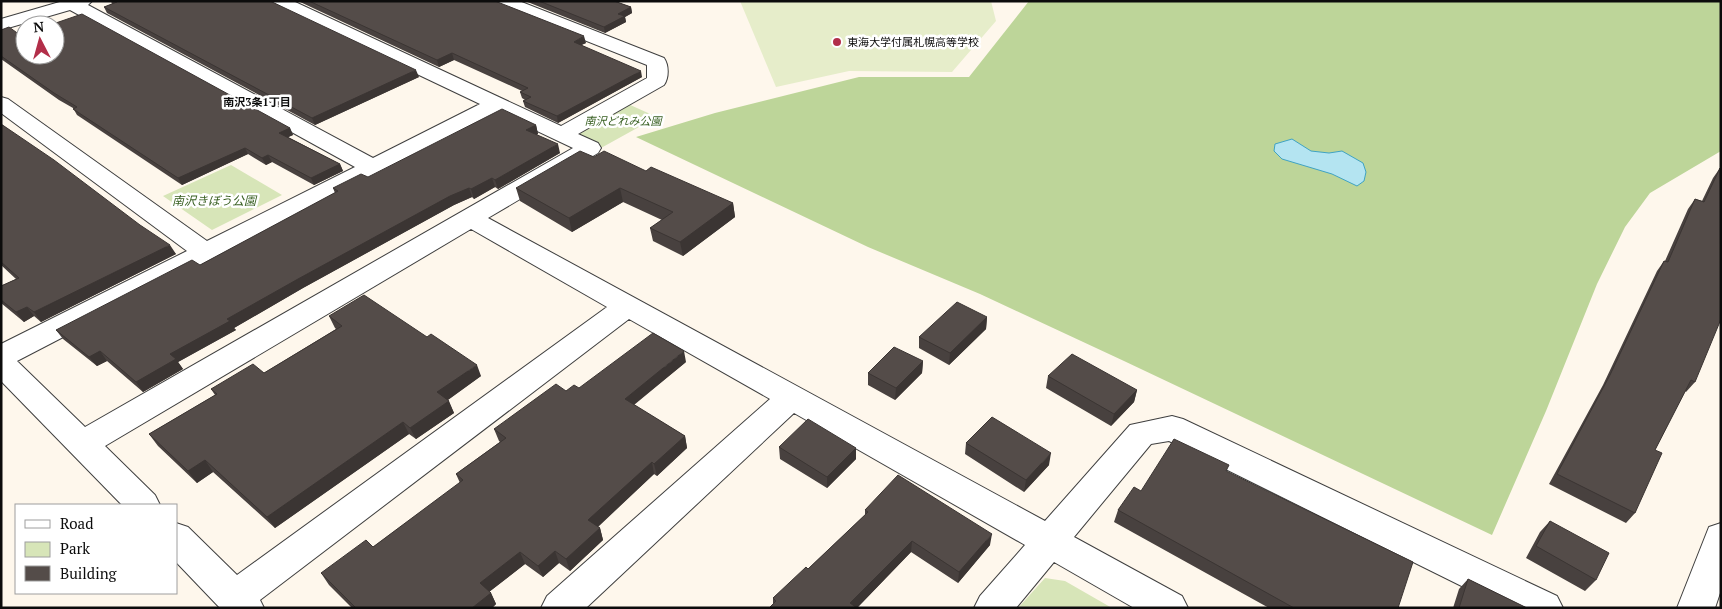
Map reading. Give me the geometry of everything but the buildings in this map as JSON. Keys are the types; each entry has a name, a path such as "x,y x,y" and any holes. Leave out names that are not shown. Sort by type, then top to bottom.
{"street":[{"path":"82,444 590,148 278,1"},
{"path":"502,1 657,62 657,81 561,135"},
{"path":"1,25 78,3 372,168"},
{"path":"1,103 206,252"},
{"path":"1,357 496,104"},
{"path":"470,218 1170,608"},
{"path":"178,540 240,602 627,306"},
{"path":"1,363 142,504"},
{"path":"560,608 792,397"},
{"path":"993,608 1141,434 1172,428 1544,608"},
{"path":"1696,608 1721,538"}],"green space":[{"name":"東海大学付属札幌高等学校","path":"740,1 991,1 996,21 952,72 849,71 776,87"},
{"path":"1029,1 1721,1 1721,151 1650,193 1625,227 1597,284 1546,411 1492,535 980,294 868,247 636,137 715,113 859,77 969,77"},
{"name":"南沢どれみ公園","path":"628,104 657,117 601,148 575,133"},
{"name":"南沢きぼう公園","path":"231,165 282,195 212,230 163,196"},
{"path":"1045,578 1065,581 1112,608 1018,608"}],"water":[{"path":"1292,139 1311,151 1329,153 1342,151 1363,163 1366,172 1364,181 1357,186 1332,174 1282,159 1274,151 1275,144"}],"place":[{"name":"東海大学付属札幌高等学校","path":"837,42"}],"district":[{"name":"南沢3条1丁目","path":"257,102"}]}
